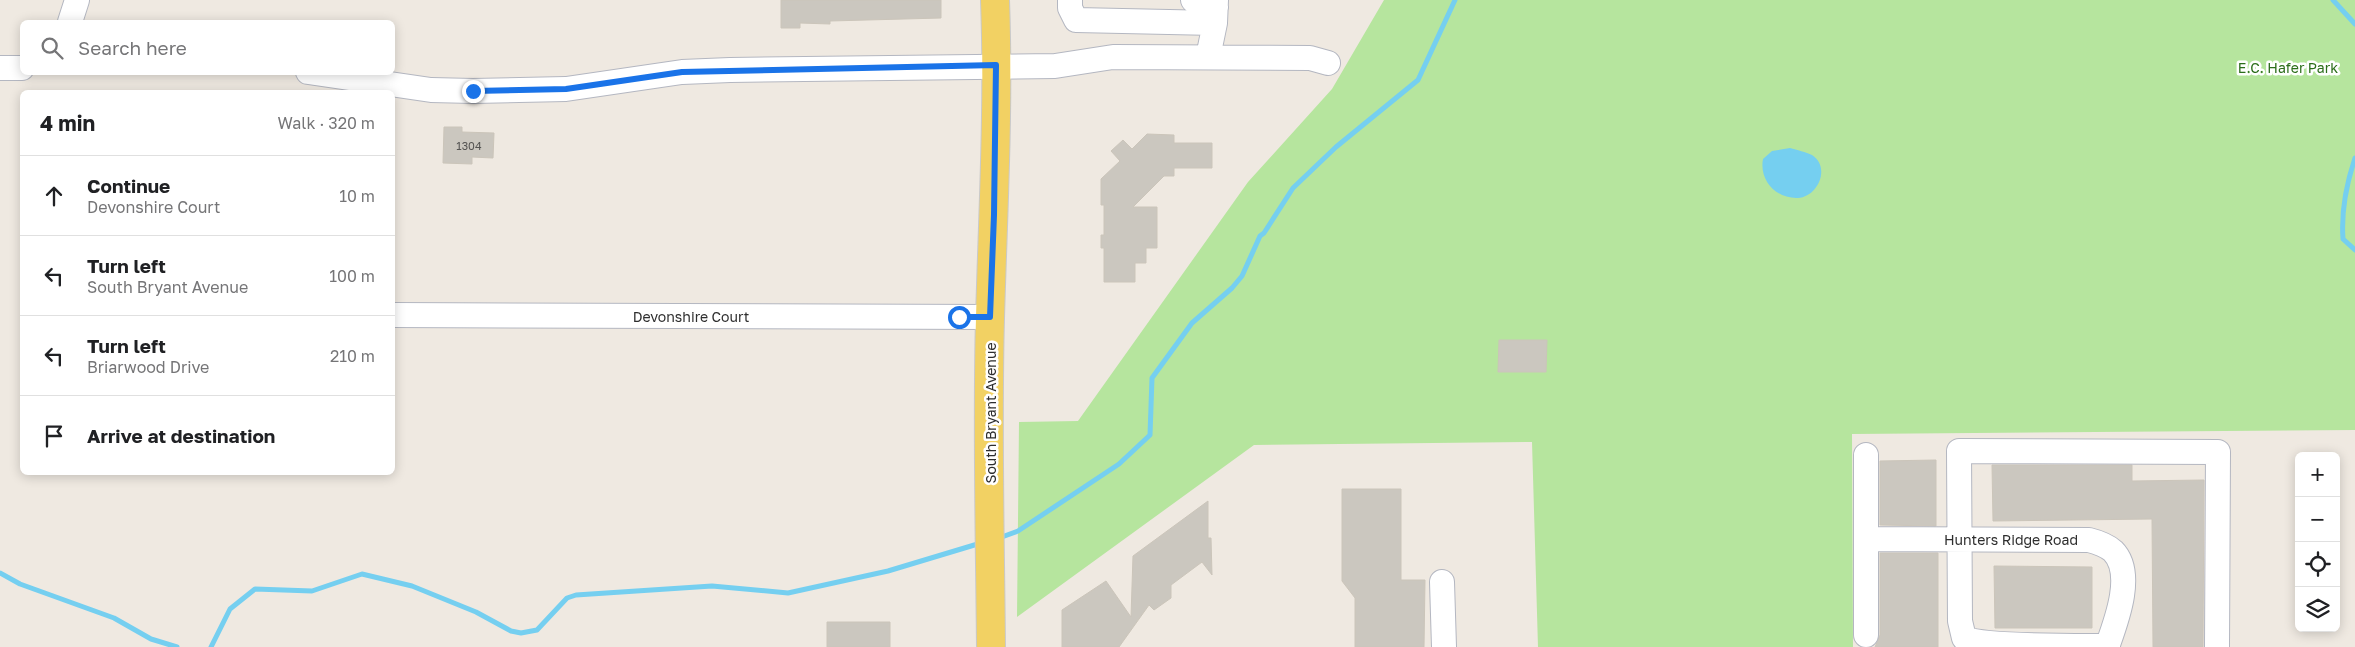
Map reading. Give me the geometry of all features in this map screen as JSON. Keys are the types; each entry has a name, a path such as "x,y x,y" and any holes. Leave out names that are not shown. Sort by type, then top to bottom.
{"main road":[{"name":"South Bryant Avenue","path":"991,647 990,317 994,215 995,0"}],"street":[{"path":"71,20 76,0"},
{"path":"1070,0 1070,8 1076,20 1216,10"},
{"path":"1194,0 1216,10"},
{"path":"1208,58 1216,10"},
{"path":"328,75 431,90 473,91 566,89 692,72 996,65 1055,66 1113,57 1310,58 1328,63"},
{"path":"0,68 20,68"},
{"name":"Devonshire Court","path":"395,315 990,317"},
{"path":"2108,646 1991,645 1971,642 1964,638 1960,621 1959,451 2218,452 2217,647"},
{"path":"1866,455 1866,635"},
{"name":"Hunters Ridge Road","path":"1866,539 2088,540 2108,547 2120,564 2123,583 2120,609 2108,646"},
{"path":"1442,582 1444,647"}],"green space":[{"name":"E.C. Hafer Park","path":"1384,0 2355,0 2355,430 1852,434 1853,647 1538,647 1532,442 1254,445 1017,617 1019,422 1078,421 1248,182 1332,89"}],"water":[{"path":"1790,148 1812,155 1818,160 1821,167 1820,181 1816,187 1811,193 1798,198 1776,192 1767,181 1762,167 1763,159 1772,151"}],"building":[{"path":"781,0 941,0 941,18 830,21 830,24 800,23 800,28 781,28"},
{"path":"444,127 462,127 462,132 494,133 493,158 472,157 472,164 443,163"},
{"path":"1147,134 1174,135 1174,143 1212,143 1212,168 1174,168 1174,176 1164,176 1133,207 1157,207 1157,248 1146,248 1146,263 1135,263 1135,282 1104,282 1104,248 1101,248 1101,235 1104,235 1104,205 1101,205 1101,179 1120,161 1111,151 1123,140 1132,149"},
{"path":"1499,340 1547,340 1546,372 1498,372"},
{"path":"1936,460 1936,526 1880,525 1880,461"},
{"path":"1992,465 2132,465 2132,481 2204,480 2203,647 2153,647 2152,519 1993,521"},
{"path":"1342,489 1401,489 1401,580 1425,580 1424,647 1355,647 1355,598 1342,581"},
{"path":"1208,501 1208,538 1211,538 1212,575 1202,562 1171,585 1171,598 1154,610 1149,605 1119,647 1062,647 1062,610 1106,581 1131,617 1133,556"},
{"path":"1880,553 1938,553 1938,647 1875,647 1880,635"},
{"path":"1994,566 2092,567 2092,628 1995,628"},
{"path":"827,622 890,622 890,647 827,647"}],"waterway":[{"path":"999,538 1018,531 1119,464 1150,435 1152,378 1192,323 1232,288 1242,276 1260,236 1264,233 1293,188 1336,147 1418,80 1455,0"},
{"path":"2333,0 2355,24"},
{"path":"2355,158 2349,178 2343,218 2343,239 2355,250"},
{"path":"211,647 230,609 255,589 312,591 362,574 412,586 476,612 511,631 521,633 537,630 567,598 576,595 712,586 788,593 888,571 981,543"},
{"path":"0,573 20,584 114,618 151,639 177,647"}],"route":[{"path":"473,91 566,89 682,72 996,65 994,215 990,317 959,317"}]}
